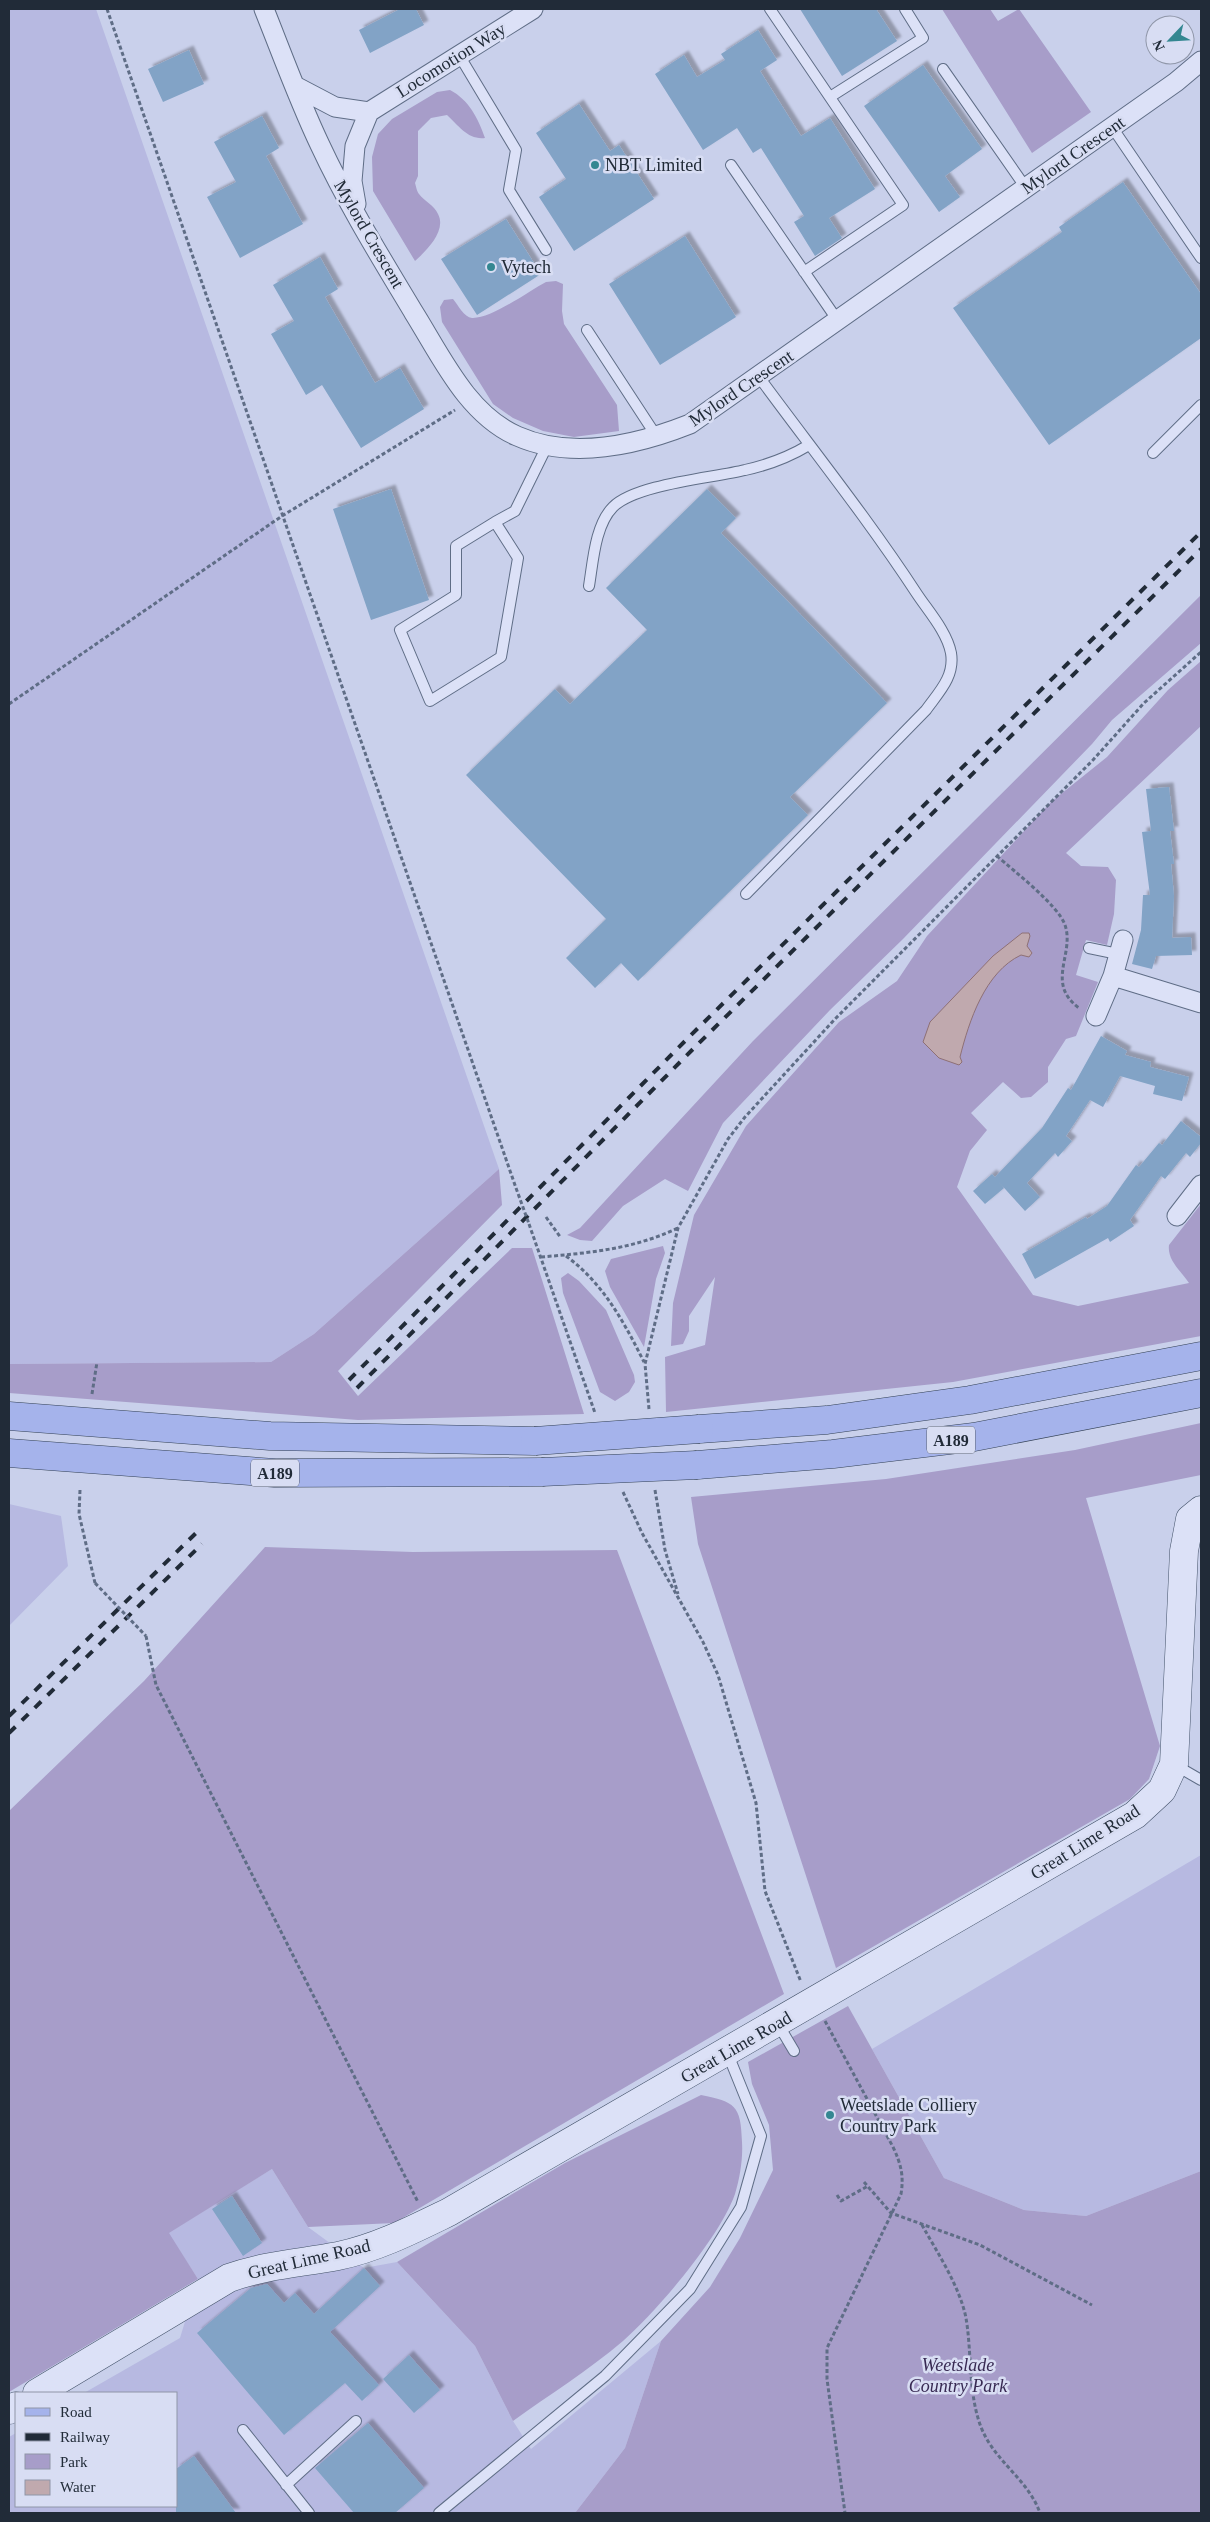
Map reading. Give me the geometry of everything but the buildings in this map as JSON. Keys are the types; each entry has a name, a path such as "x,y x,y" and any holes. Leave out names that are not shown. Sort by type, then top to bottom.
{"main road":[{"name":"A189","path":"9,1416 270,1436 535,1441 828,1420 970,1400 1201,1356"},
{"name":"A189","path":"9,1453 275,1473 542,1472 697,1465 833,1454 974,1437 1201,1393"},
{"name":"Great Lime Road","path":"39,2392 229,2278 252,2270 340,2255 365,2248 428,2222 727,2052 1135,1815 1162,1790 1174,1764 1184,1550 1190,1519 1201,1510"}],"street":[{"name":"Mylord Crescent","path":"264,9 320,145 359,222 451,373 471,400 491,420 516,436 547,446 603,447 657,438 690,424 1176,82 1201,61"},
{"name":"Locomotion Way","path":"369,112 532,9"},
{"path":"295,86 335,107 369,112 354,146 352,181 359,222"},
{"path":"1096,1016 1113,976 1121,947"},
{"path":"1113,976 1201,1002"},
{"path":"1178,1216 1201,1185"}],"lane":[{"path":"770,9 903,205 804,272"},
{"path":"830,97 923,38 905,9"},
{"path":"459,55 516,150 509,190 546,250"},
{"path":"943,68 1026,188"},
{"path":"1112,127 1201,258"},
{"path":"731,165 838,321"},
{"path":"587,330 657,438"},
{"path":"746,894 926,710 946,683 950,669 951,654 941,630 891,554 758,377"},
{"path":"1153,453 1201,405"},
{"path":"589,586 602,524 612,508 622,500 671,485 776,462 809,445"},
{"path":"496,522 518,558 500,657 430,700 400,630 456,595 456,546 496,522 516,510 547,446"},
{"path":"1089,948 1121,947"},
{"path":"1174,1764 1201,1780"},
{"path":"778,2022 794,2051"},
{"path":"438,2513 605,2376 690,2290 740,2207 761,2136 727,2052"},
{"path":"286,2485 356,2421"},
{"path":"243,2430 309,2513"}],"path":[{"path":"107,9 530,1224"},
{"path":"9,704 282,516 471,400"},
{"path":"649,1411 645,1364 678,1228 728,1140 745,1117 835,1019 1093,760 1144,703 1201,652"},
{"path":"546,1217 561,1238"},
{"path":"541,1257 565,1256 624,1248 658,1238 678,1228"},
{"path":"565,1256 581,1267 602,1291 627,1328 645,1364"},
{"path":"92,1394 97,1362"},
{"path":"654,1484 665,1550 680,1600 704,1642 718,1675 749,1772 757,1811 765,1891 800,1979 828,2026 900,2164 903,2179 901,2194 827,2348 826,2379 845,2513"},
{"path":"80,1490 79,1514 95,1583 146,1636 156,1684 428,2222"},
{"path":"864,2182 891,2213 980,2245 1092,2305"},
{"path":"837,2195 841,2201 868,2186"},
{"path":"922,2225 949,2272 965,2315 975,2404 981,2426 998,2457 1024,2483 1040,2513"}],"shaded area":[{"path":"9,9 96,9 499,1169 314,1334 271,1362 9,1364"},
{"path":"9,1504 61,1516 68,1566 9,1626"},
{"path":"1201,1855 1201,2171 1086,2216 1024,2210 944,2178 872,2049"},
{"path":"272,2169 308,2227 364,2268 397,2262 475,2346 513,2421 531,2449 661,2341 625,2448 575,2513 9,2513 9,2437 15,2434 15,2507 178,2507 178,2392 86,2392 180,2338 198,2279 168,2233"}],"green space":[{"path":"942,9 990,9 998,21 1019,9 1091,112 1032,153"},
{"path":"450,90 468,104 485,138 469,135 447,115 431,118 418,131 418,176 415,183 418,193 438,214 440,227 434,240 415,261 373,191 372,157 378,134 392,119 437,92"},
{"path":"556,281 563,284 562,311 564,324 617,405 619,431 574,437 543,431 513,418 493,404 442,322 440,307 444,300 453,299 469,317 480,317 510,304 546,282"},
{"path":"1201,595 1201,643 1112,720 1092,744 903,939 830,1010 723,1123 688,1191 665,1179 623,1206 592,1241 580,1240 567,1235 580,1228 753,1041"},
{"path":"1201,661 1201,726 1066,853 1081,866 1108,867 1116,880 1114,914 1107,945 1086,940 1076,975 1098,982 1076,1036 1066,1039 1048,1067 1048,1082 1031,1097 1021,1098 1003,1082 971,1113 987,1130 970,1151 957,1187 1033,1295 1078,1306 1189,1283 1172,1260 1169,1245 1201,1204 1201,1336 953,1382 666,1412 665,1357 705,1345 715,1277 689,1316 689,1331 683,1344 671,1346 673,1303 694,1215 746,1126 839,1022 897,981 927,936 1051,802 1107,757 1168,690"},
{"path":"499,1169 502,1205 338,1371 358,1396 512,1248 532,1248 584,1414 358,1420 9,1393 9,1364 271,1362 314,1334"},
{"path":"663,1246 665,1253 656,1279 644,1347 610,1287 605,1271 611,1259"},
{"path":"568,1273 579,1281 606,1310 634,1375 635,1382 629,1392 615,1401 600,1392 563,1293 561,1278"},
{"path":"1201,1423 1201,1475 1086,1498 1160,1746 1149,1779 1130,1799 836,1968 698,1544 691,1497 886,1479 1075,1450"},
{"path":"265,1547 413,1552 617,1550 784,1994 394,2223 308,2227 272,2169 169,2233 198,2279 9,2392 9,1811 144,1681"},
{"name":"Weetslade Country Park","path":"848,2006 944,2178 1024,2210 1086,2216 1201,2171 1201,2513 575,2513 625,2448 661,2341 710,2287 740,2238 773,2170 769,2125 752,2084 748,2062"},
{"path":"701,2095 729,2103 738,2113 740,2120 741,2168 735,2194 716,2231 670,2292 637,2328 597,2362 513,2421 475,2346 397,2262 565,2163"}],"water":[{"path":"1022,933 1029,933 1027,946 1032,953 1029,957 1021,955 1008,963 988,985 968,1028 960,1057 962,1062 959,1065 939,1058 923,1042 930,1022 993,956"}],"railway":[{"path":"349,1380 689,1037 1201,532"},
{"path":"357,1388 697,1045 1201,549"},
{"path":"9,1716 196,1533"},
{"path":"9,1733 202,1544"}],"place":[{"name":"NBT Limited","path":"595,165"},
{"name":"Vytech","path":"491,267"},
{"name":"Weetslade Colliery Country Park","path":"830,2115"}]}
